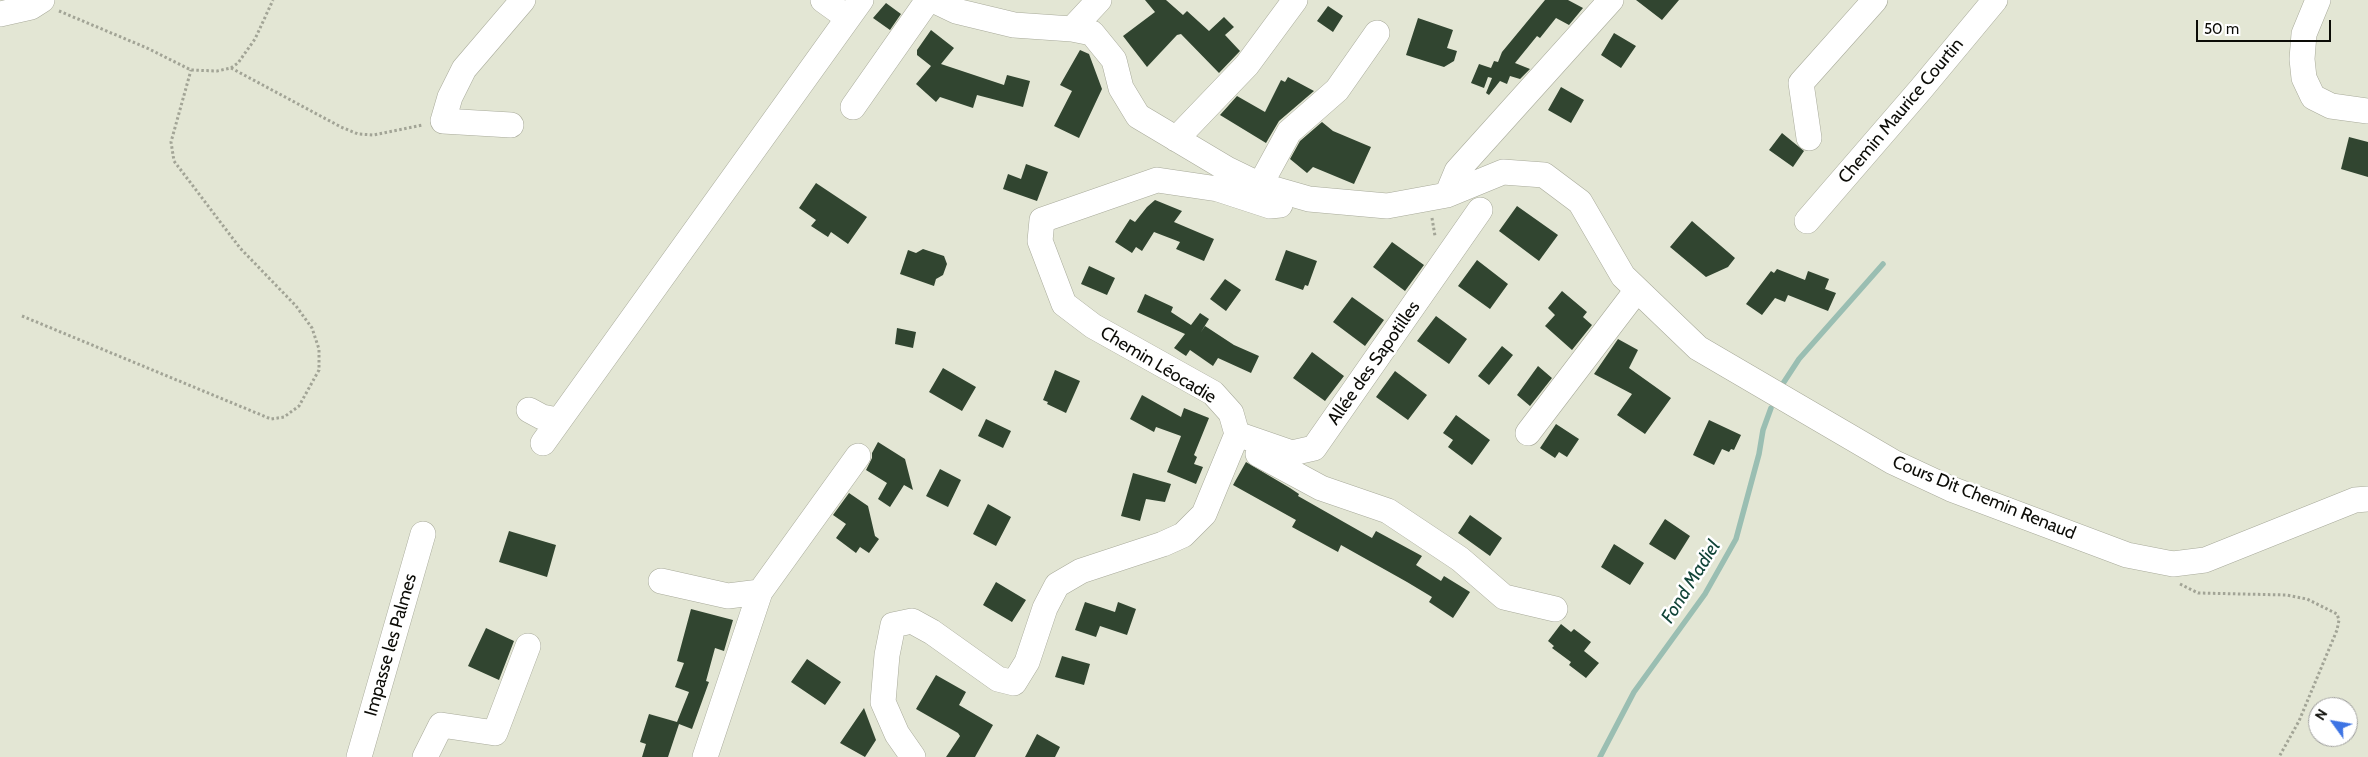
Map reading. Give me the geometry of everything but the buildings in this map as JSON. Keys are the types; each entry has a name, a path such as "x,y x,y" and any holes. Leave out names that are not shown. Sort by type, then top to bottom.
{"street":[{"path":"511,125 443,121 450,97 464,69 523,0"},
{"path":"543,443 557,420 855,9 823,0"},
{"path":"853,107 928,0"},
{"name":"Cours Dit Chemin Renaud","path":"933,0 956,11 1014,25 1072,29 1092,33 1114,60 1121,88 1138,116 1227,169 1260,185 1309,199 1387,206 1438,198 1503,172 1544,175 1580,202 1623,276 1698,348 1893,462 1951,489 2127,556 2173,564 2205,560 2355,500 2368,499"},
{"path":"1072,29 1100,0"},
{"path":"1176,139 1247,65 1294,0"},
{"path":"1438,198 1457,171 1611,0"},
{"path":"1809,138 1801,83 1875,0"},
{"name":"Chemin Maurice Courtin","path":"1807,220 1921,90 1995,0"},
{"path":"2318,0 2304,34 2302,59 2304,78 2313,97 2331,106 2368,111"},
{"path":"0,14 41,1"},
{"path":"1260,185 1289,132 1337,90 1377,33"},
{"name":"Chemin Léocadie","path":"1235,438 1231,413 1213,394 1093,326 1064,304 1040,241 1042,220 1157,180 1218,189 1270,206 1291,204 1309,199"},
{"name":"Allée des Sapotilles","path":"1235,438 1292,453 1314,448 1480,210"},
{"path":"1528,433 1638,290"},
{"path":"529,410 542,417 557,420"},
{"path":"913,757 897,734 883,702 887,655 893,625 912,621 932,632 998,679 1014,683 1027,662 1045,608 1056,585 1081,571 1163,544 1183,535 1204,514 1235,438 1321,488 1388,510 1460,559 1504,597 1555,609"},
{"path":"704,757 760,592 858,456"},
{"name":"Impasse les Palmes","path":"359,757 423,534"},
{"path":"661,581 728,596 760,592"},
{"path":"425,757 441,724 495,733 528,646"}],"path":[{"path":"41,1 147,48 191,70 217,71 230,68 238,63 255,39 273,0"},
{"path":"230,68 340,127 358,134 373,135 443,121"},
{"path":"22,316 271,419 284,417 299,406 319,370 319,349 312,328 296,306 240,248 174,161 171,142 191,70"},
{"path":"1438,198 1436,246 1448,257"},
{"path":"2177,582 2198,593 2286,595 2307,599 2337,614 2339,620 2337,630 2299,721 2279,757"}],"waterway":[{"name":"Fond Madiel","path":"1782,385 1799,359 1883,264"},
{"name":"Fond Madiel","path":"1600,757 1634,692 1705,594 1736,539 1759,454 1763,430 1771,408"}]}
